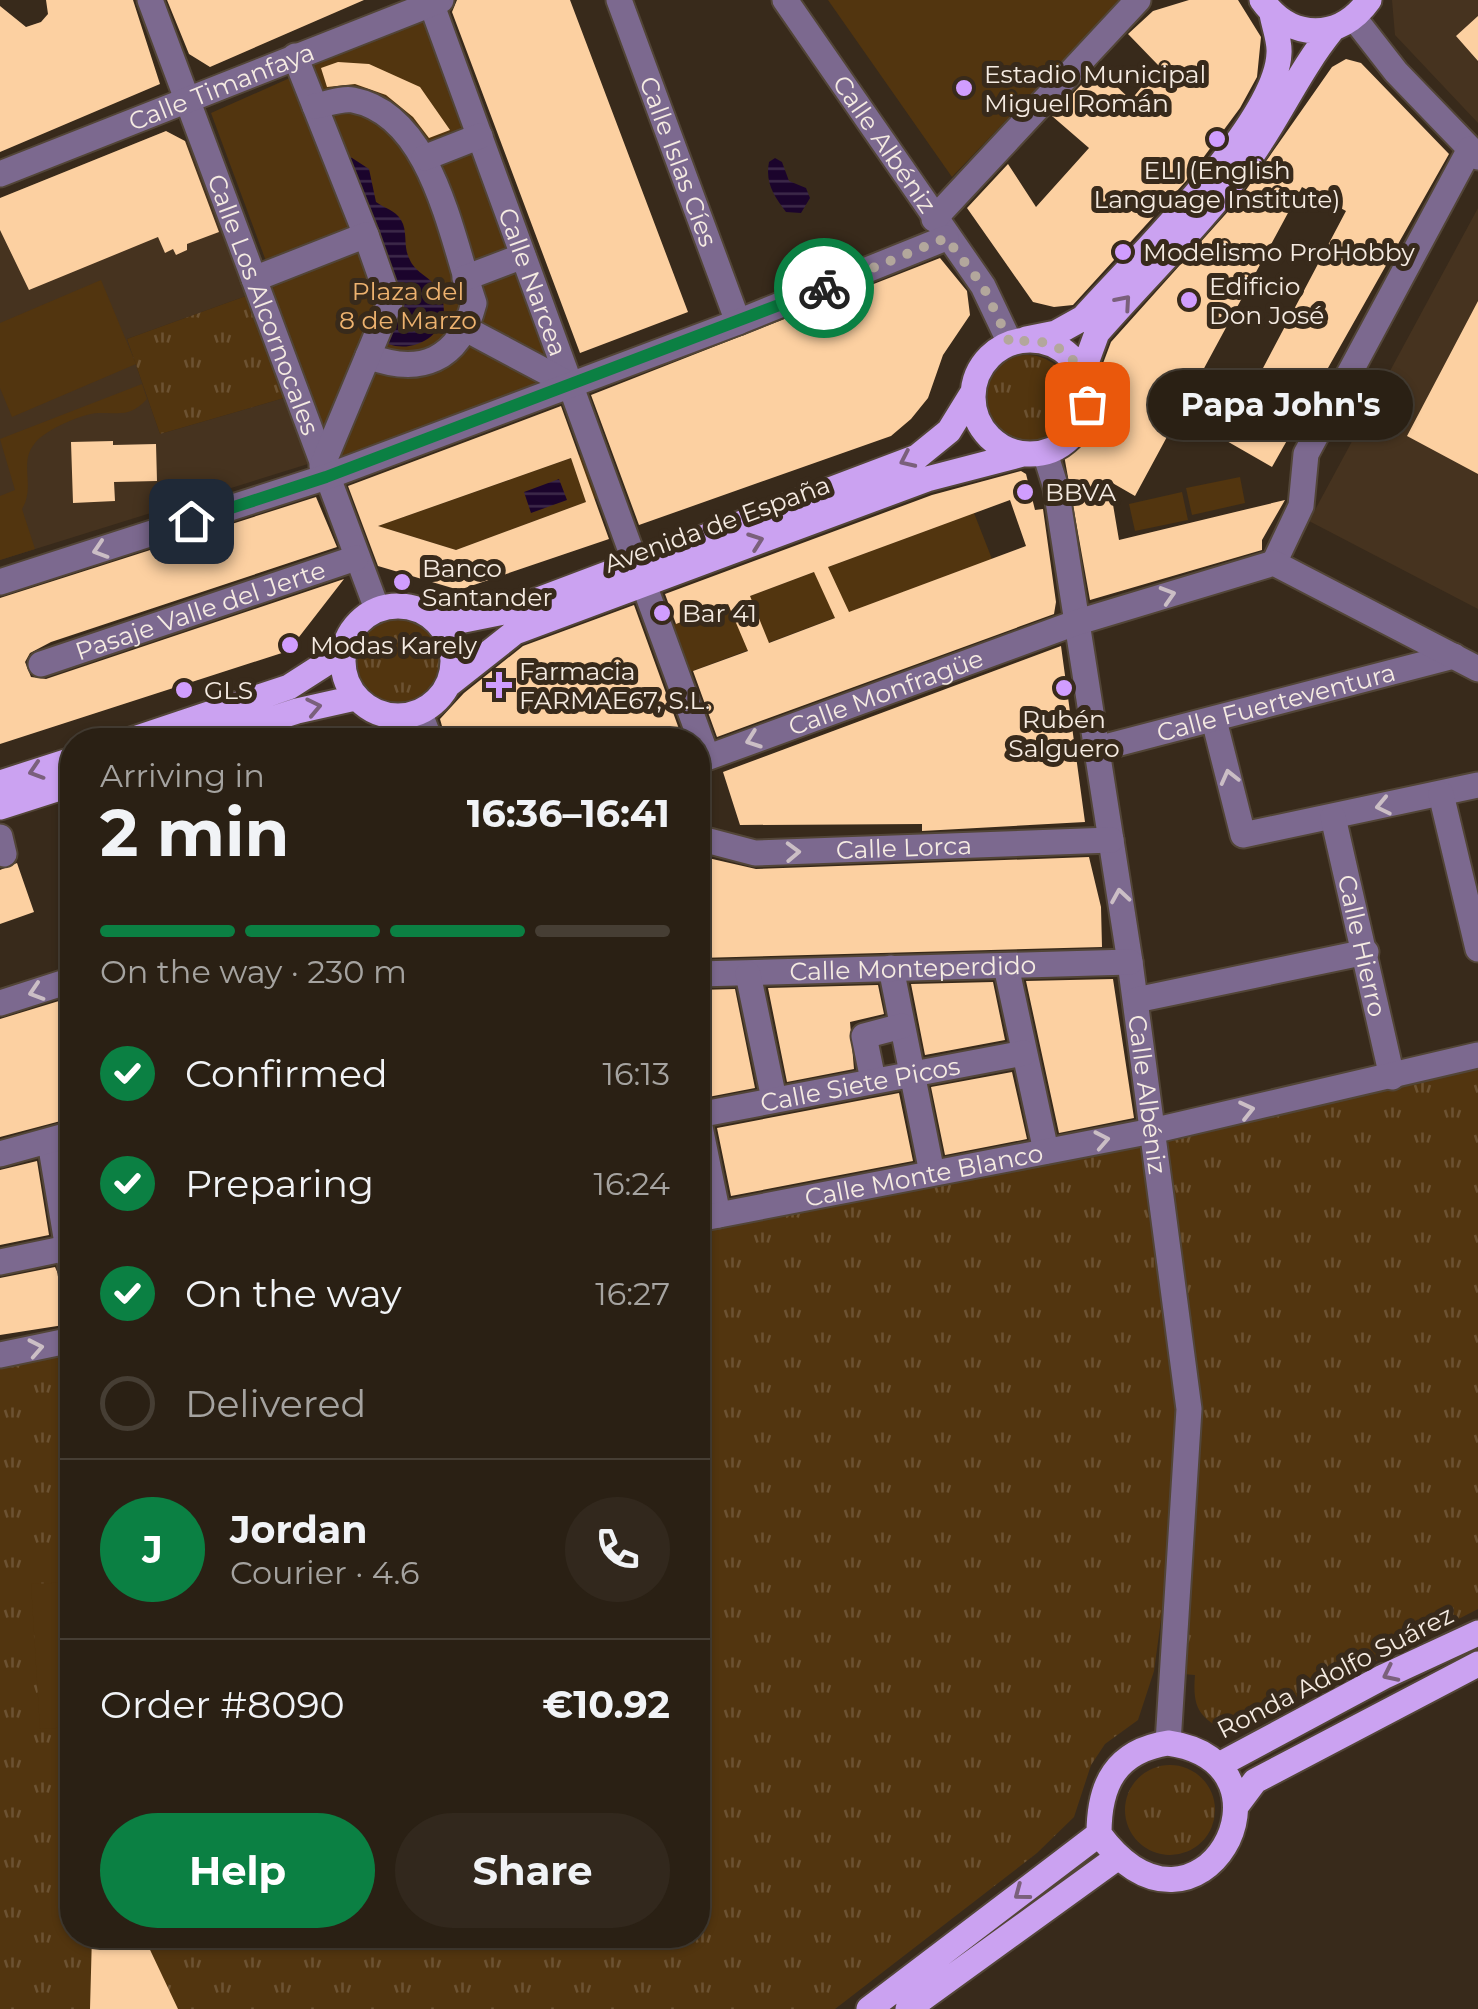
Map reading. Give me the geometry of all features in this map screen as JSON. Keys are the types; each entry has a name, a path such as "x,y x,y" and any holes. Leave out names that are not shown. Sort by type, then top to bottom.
{"main road":[{"path":"1267,7 1300,30 1352,16"},
{"path":"1267,7 1280,53 1268,94 1244,134 1083,318 1056,333 1018,341 984,362 972,392 980,426 991,440 1034,453 1074,435 1087,404 1086,362 1098,332 1243,168 1282,112 1305,64 1352,16"},
{"path":"1018,341 1059,347 1072,357 1087,388"},
{"name":"Avenida de España","path":"448,684 515,632 640,574 917,457 949,431 972,392"},
{"name":"Avenida de España","path":"422,611 464,620 509,611 640,574 926,479 1034,453"},
{"path":"392,606 422,611 446,634 452,650 448,684 420,714 399,717 375,713 355,698 344,677 342,652 348,634 377,609 392,606"},
{"path":"168,728 289,688 342,652"},
{"path":"243,728 297,710 355,698"},
{"path":"0,783 60,764"},
{"path":"0,807 60,788"},
{"name":"Ronda Adolfo Suárez","path":"1219,1765 1382,1677 1478,1633"},
{"path":"1237,1805 1219,1765 1204,1753 1168,1742 1146,1746 1111,1773 1102,1793 1099,1834 1134,1872 1150,1878 1186,1878 1202,1871 1227,1846 1237,1805 1255,1781 1478,1664"},
{"path":"869,2009 1099,1834"},
{"path":"908,2009 1118,1856"}],"street":[{"name":"Calle Los Alcornocales","path":"150,0 377,609"},
{"name":"Calle Islas Cíes","path":"619,0 738,322"},
{"name":"Calle Albéniz","path":"786,0 1018,341"},
{"path":"0,582 324,472 738,322 940,228 1138,0"},
{"name":"Calle Timanfaya","path":"0,174 435,1"},
{"name":"Calle Narcea","path":"435,1 692,728"},
{"path":"1352,16 1396,72 1474,153 1306,454 1300,506 1274,563 1478,669"},
{"path":"295,56 390,303 324,472"},
{"path":"315,106 351,99 398,120 424,158 474,303 464,328 443,352 413,368 398,368 368,356"},
{"path":"424,158 480,136"},
{"path":"254,279 366,235"},
{"path":"465,278 523,256"},
{"path":"464,328 569,384"},
{"name":"Calle Albéniz","path":"1034,453 1056,488 1136,1000 1190,1408 1168,1742"},
{"name":"Pasaje Valle del Jerte","path":"41,664 356,558"},
{"name":"Calle Monfragüe","path":"710,756 1075,623 1274,563"},
{"name":"Calle Fuerteventura","path":"1097,749 1454,656"},
{"path":"420,714 425,728"},
{"path":"1214,720 1243,835 1478,786"},
{"path":"1441,794 1475,920 1478,948"},
{"name":"Calle Hierro","path":"1333,817 1392,1078"},
{"name":"Calle Lorca","path":"710,841 755,853 1111,840"},
{"path":"1136,1000 1366,952"},
{"name":"Calle Monteperdido","path":"710,974 1130,962"},
{"path":"1006,966 1046,1151"},
{"path":"891,968 932,1173"},
{"path":"748,974 774,1100"},
{"path":"0,1004 60,984"},
{"path":"874,1080 864,1036 902,1026"},
{"name":"Calle Siete Picos","path":"710,1113 1024,1053"},
{"name":"Calle Monte Blanco","path":"710,1217 1152,1131 1478,1055"},
{"path":"0,1154 60,1139"},
{"path":"0,1262 60,1257"},
{"path":"0,1355 60,1342"}],"shaded area":[{"path":"1392,0 1478,0 1478,123 1395,35"},
{"path":"166,131 189,143 246,296 127,339 160,434 284,398 308,464 0,560 0,198"},
{"path":"349,156 369,169 376,202 401,220 412,263 440,293 444,306 439,327 432,336 411,346 388,344 404,306"},
{"path":"775,158 782,162 789,181 806,188 810,198 801,213 786,212 771,189 769,162"},
{"path":"1478,208 1478,609 1309,521"},
{"path":"559,479 567,500 531,513 524,492"}],"green space":[{"name":"Estadio Municipal Miguel Román","path":"828,0 1121,0 952,177"},
{"name":"Plaza del 8 de Marzo","path":"432,4 569,384 322,466 254,279 270,272 211,113 301,73 295,56"},
{"path":"101,280 136,364 12,417 0,388 0,323"},
{"path":"246,296 284,398 160,434 127,339"},
{"path":"1027,355 1059,368 1072,400 1059,432 1027,445 995,432 982,400 995,368"},
{"path":"142,384 147,399 135,409 82,416 55,428 35,443 28,459 28,492 22,509 35,549 0,560 0,496 15,490 0,439"},
{"path":"583,454 600,497 456,550 378,526"},
{"path":"1240,477 1245,503 1192,515 1186,488"},
{"path":"1182,492 1188,520 1135,531 1129,504"},
{"path":"974,513 992,559 687,673 669,626"},
{"path":"398,618 430,631 443,663 430,695 398,708 366,695 353,663 366,631"},
{"path":"1478,1055 1478,1609 1230,1736 1200,1712 1195,1675 1172,1673 1187,1429 1154,1671 1138,1720 1105,1744 1091,1765 1074,1817 1037,1853 835,2009 0,2009 0,1355 60,1342 60,1948 710,1948 710,1216"},
{"path":"60,1583 60,1728 40,1729 31,1584"},
{"path":"1161,1765 1179,1765 1195,1772 1208,1785 1215,1810 1208,1835 1195,1848 1179,1855 1161,1855 1145,1848 1132,1835 1125,1819 1125,1801 1132,1785 1145,1772"}],"building":[{"path":"46,0 133,0 160,84 0,152 0,6 26,27 41,22 48,14"},
{"path":"167,0 364,0 210,67 189,54"},
{"path":"457,0 570,0 688,312 580,353 452,12"},
{"path":"1189,0 1238,0 1261,37 1257,77 1240,108 1186,181 1073,305 1054,307 1033,302 967,208 1008,164 1036,207 1089,148 1052,116 1097,68 1131,100 1159,66 1128,34 1153,11"},
{"path":"1478,16 1478,61 1456,36"},
{"name":"Edificio Don José","path":"1346,59 1361,63 1449,154 1272,467 1225,440 1346,211 1302,187 1135,496 1109,481 1119,540 1285,500 1262,540 1262,550 1090,600 1064,455 1081,437 1102,395 1102,366 1111,342 1241,197 1332,67"},
{"path":"338,62 369,64 420,87 450,130 429,138 413,117 386,95 355,84 327,87 321,68"},
{"path":"166,131 185,141 219,232 187,244 187,250 176,255 173,249 165,253 158,237 29,290 0,230 0,198"},
{"path":"940,258 967,291 970,315 943,355 928,398 911,419 891,436 639,525 591,395"},
{"path":"1478,301 1478,474 1407,436"},
{"path":"561,406 609,539 459,590 378,566 348,486","holes":["571,458 586,502 456,550 378,526"]},
{"path":"113,441 113,445 156,444 157,481 114,482 115,501 73,503 71,442"},
{"path":"1021,471 1026,474 1035,510 1043,509 1056,602 1054,614 717,737 693,671 748,651 728,604 676,624 665,594 932,495","holes":["1010,500 1026,546 849,612 828,567","814,572 835,618 769,643 750,596"]},
{"path":"316,497 337,547 51,642 30,653 25,662 31,677 46,679 344,579 299,637 283,642 285,652 0,744 0,598"},
{"path":"634,605 679,728 443,728 440,719 464,693 523,646"},
{"path":"1061,646 1085,822 922,831 922,824 740,825 723,772"},
{"path":"1089,857 1101,907 1102,947 710,958 710,858 756,869"},
{"path":"17,863 34,912 0,924 0,870"},
{"path":"1113,979 1134,1118 1059,1133 1026,981"},
{"path":"993,982 1005,1040 925,1055 911,984"},
{"path":"878,985 884,1014 850,1022 854,1069 787,1082 768,988"},
{"path":"735,989 755,1088 710,1097 710,990"},
{"path":"60,1001 60,1121 0,1137 0,1019"},
{"path":"1012,1072 1027,1139 945,1155 931,1087"},
{"path":"899,1093 913,1161 731,1196 717,1128"},
{"path":"37,1161 49,1235 0,1245 0,1170"},
{"path":"55,1267 60,1278 60,1326 0,1335 0,1278"},
{"path":"92,1948 149,1948 178,2009 90,2009"}],"way so far":[{"path":"824,288 946,238 983,286 1010,343 1026,339 1043,341 1072,357 1082,371 1087,404"}],"place":[{"name":"Estadio Municipal Miguel Román","path":"964,88"},
{"name":"ELI (English Language Institute)","path":"1217,139"},
{"name":"Modelismo ProHobby","path":"1123,252"},
{"name":"Edificio Don José","path":"1189,300"},
{"name":"Papa John's","path":"1087,404"},
{"name":"BBVA","path":"1025,492"},
{"name":"Banco Santander","path":"402,582"},
{"name":"Bar 41","path":"662,613"},
{"name":"Modas Karely","path":"290,645"},
{"name":"Farmacia FARMAE67, S.L.","path":"499,685"},
{"name":"Rubén Salguero","path":"1064,688"},
{"name":"GLS","path":"184,690"}],"route":[{"path":"191,521 326,477 824,288"}]}
